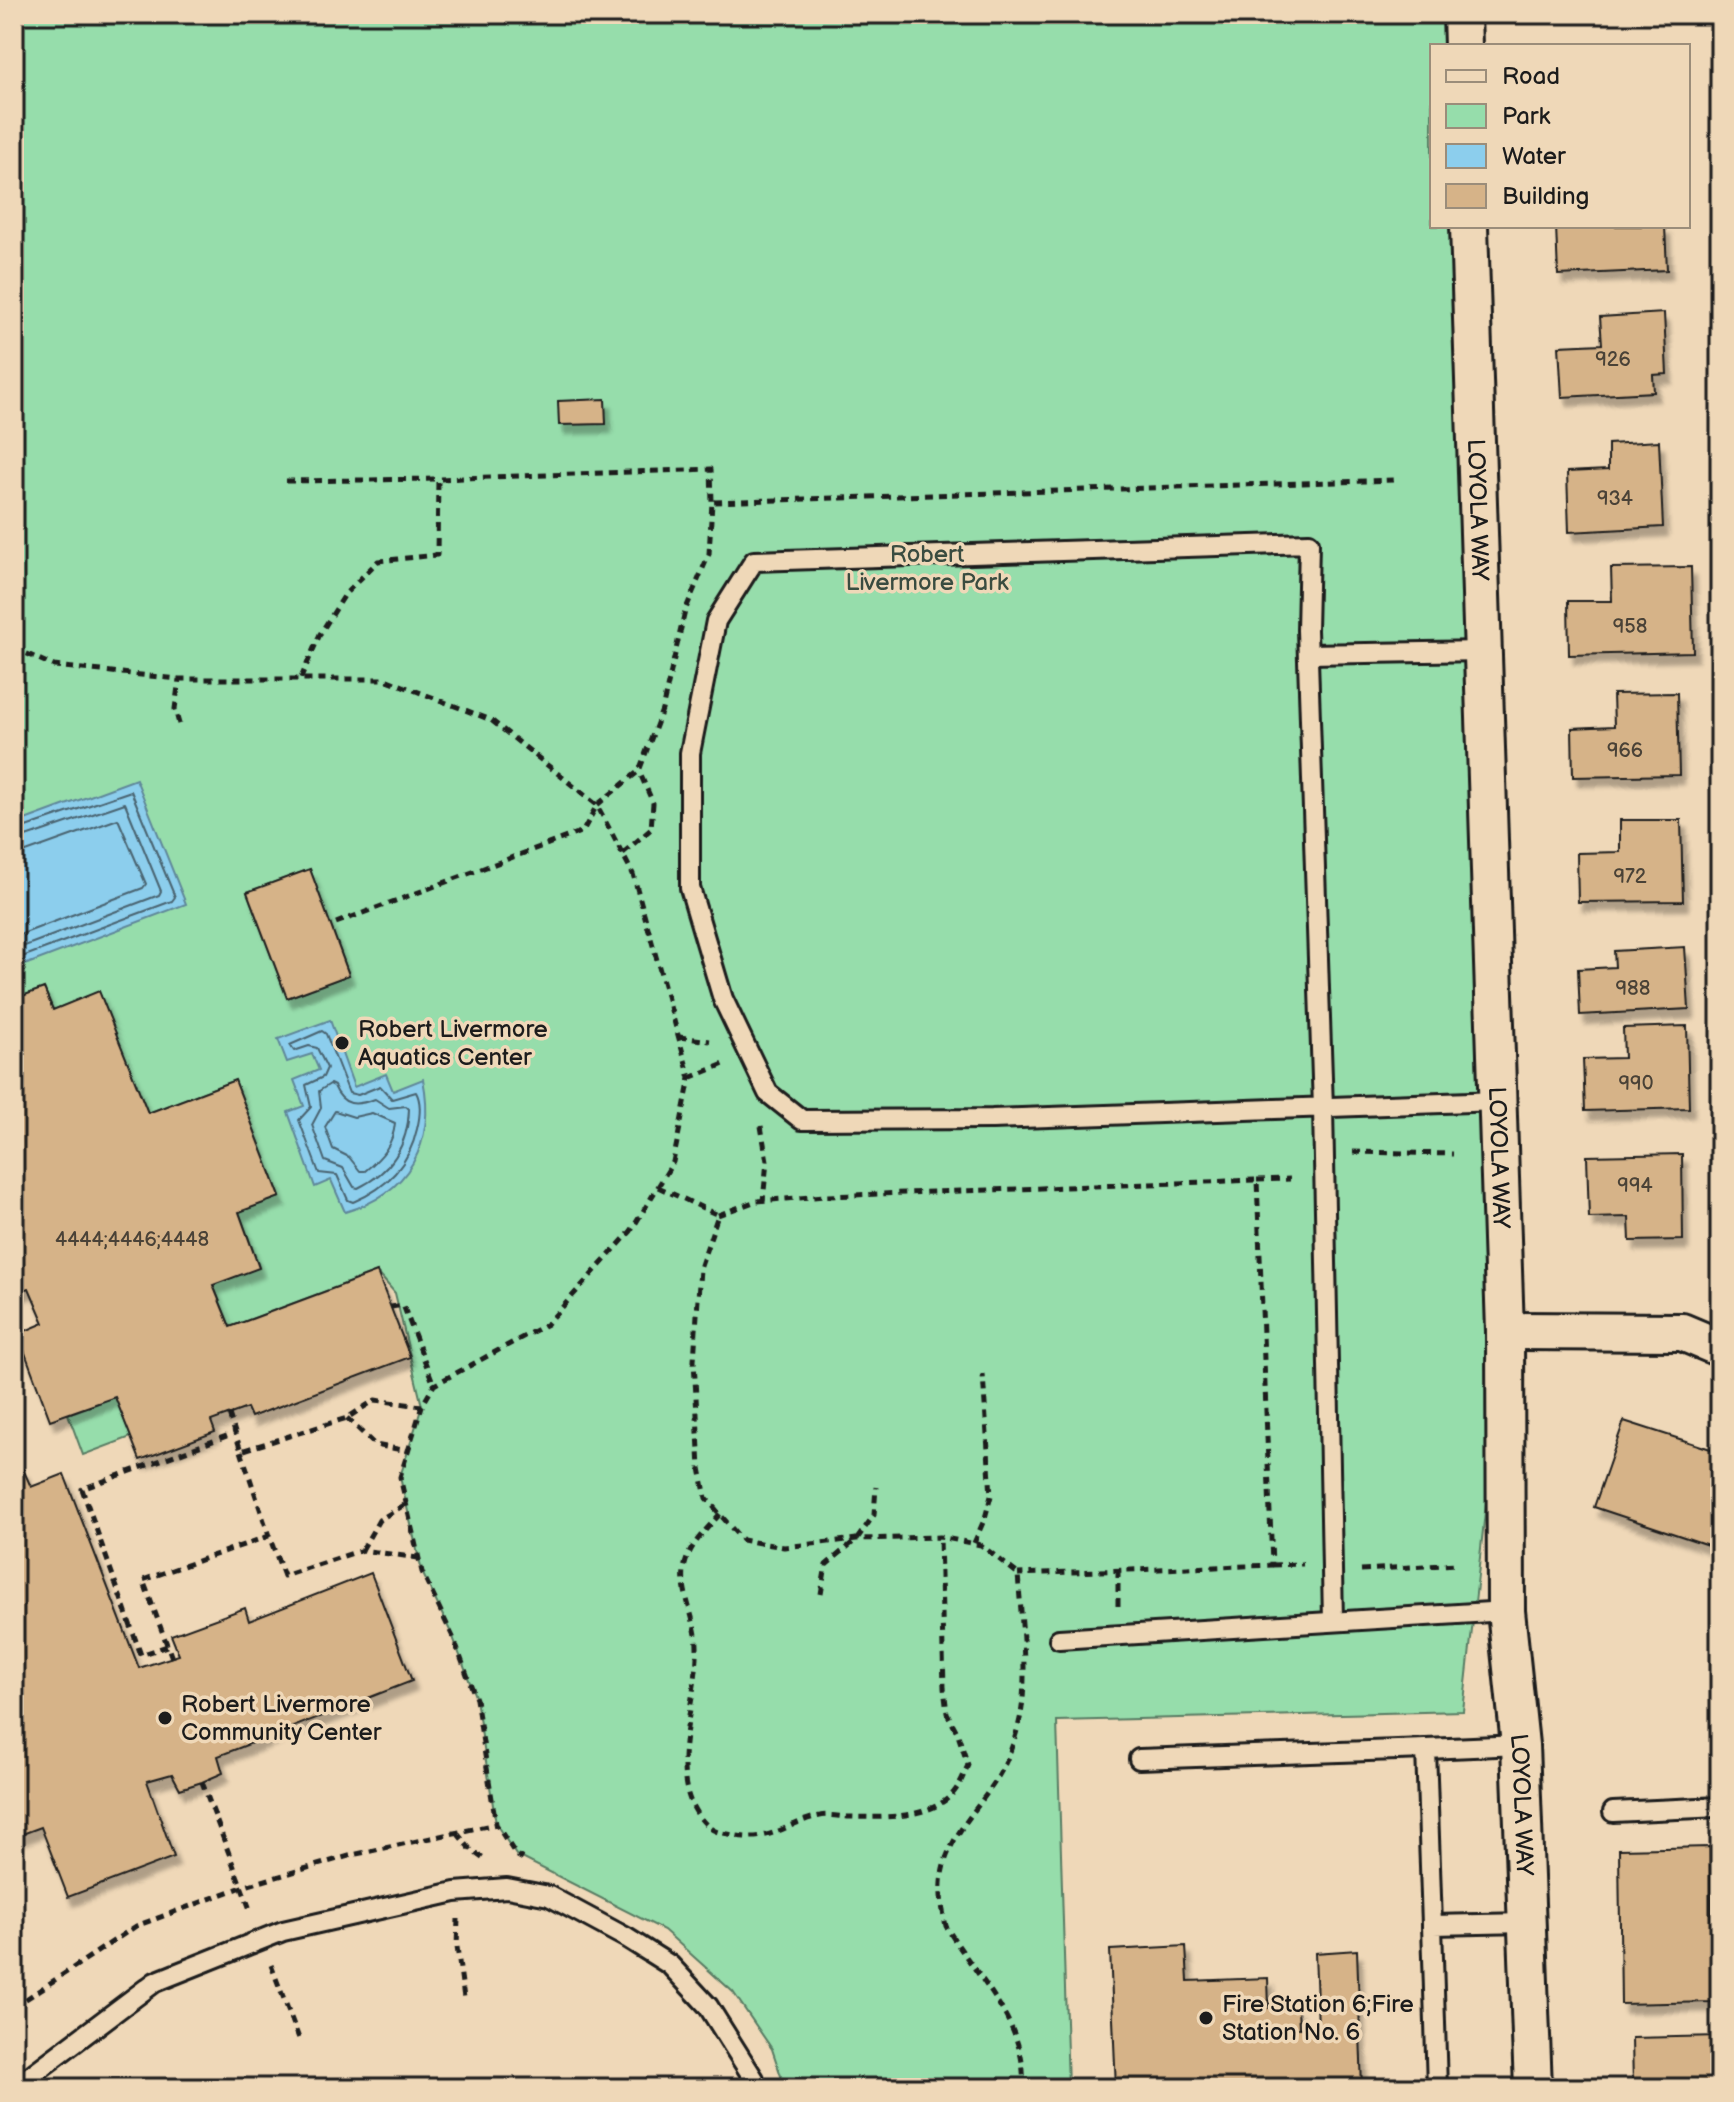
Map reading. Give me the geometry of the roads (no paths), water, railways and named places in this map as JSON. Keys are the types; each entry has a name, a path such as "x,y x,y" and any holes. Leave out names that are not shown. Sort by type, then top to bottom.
{"street":[{"path":"1462,14 1463,44"},
{"name":"LOYOLA WAY","path":"1469,228 1505,1331 1506,1611 1520,1745 1533,2088"},
{"path":"1505,1331 1682,1332 1720,1348"}],"lane":[{"path":"1333,1621 1323,1108 1308,654 1309,543 754,561 716,621 705,675 690,753 690,888 723,999 768,1093 802,1120 992,1119 1323,1108 1498,1101"},
{"path":"1308,654 1483,651"},
{"path":"1059,1639 1506,1611"},
{"path":"1139,1759 1520,1745"},
{"path":"1426,1749 1437,2088"},
{"path":"1613,1812 1720,1807"},
{"path":"14,2088 155,1982 283,1931 455,1892 507,1888 549,1896 670,1965 708,2006 757,2088"},
{"path":"1432,1925 1527,1923"}],"water":[{"path":"136,779 186,904 14,969 14,824"},
{"path":"330,1020 354,1087 386,1074 393,1091 423,1079 426,1102 421,1144 413,1163 386,1193 345,1212 331,1180 315,1187 288,1112 304,1106 294,1080 319,1070 312,1054 287,1062 278,1039"}],"place":[{"name":"Robert Livermore Aquatics Center","path":"342,1043"},
{"name":"Robert Livermore Community Center","path":"165,1718"},
{"name":"Fire Station 6;Fire Station No. 6","path":"1206,2018"}],"park label":[{"name":"Robert Livermore Park","path":"927,568"}]}
